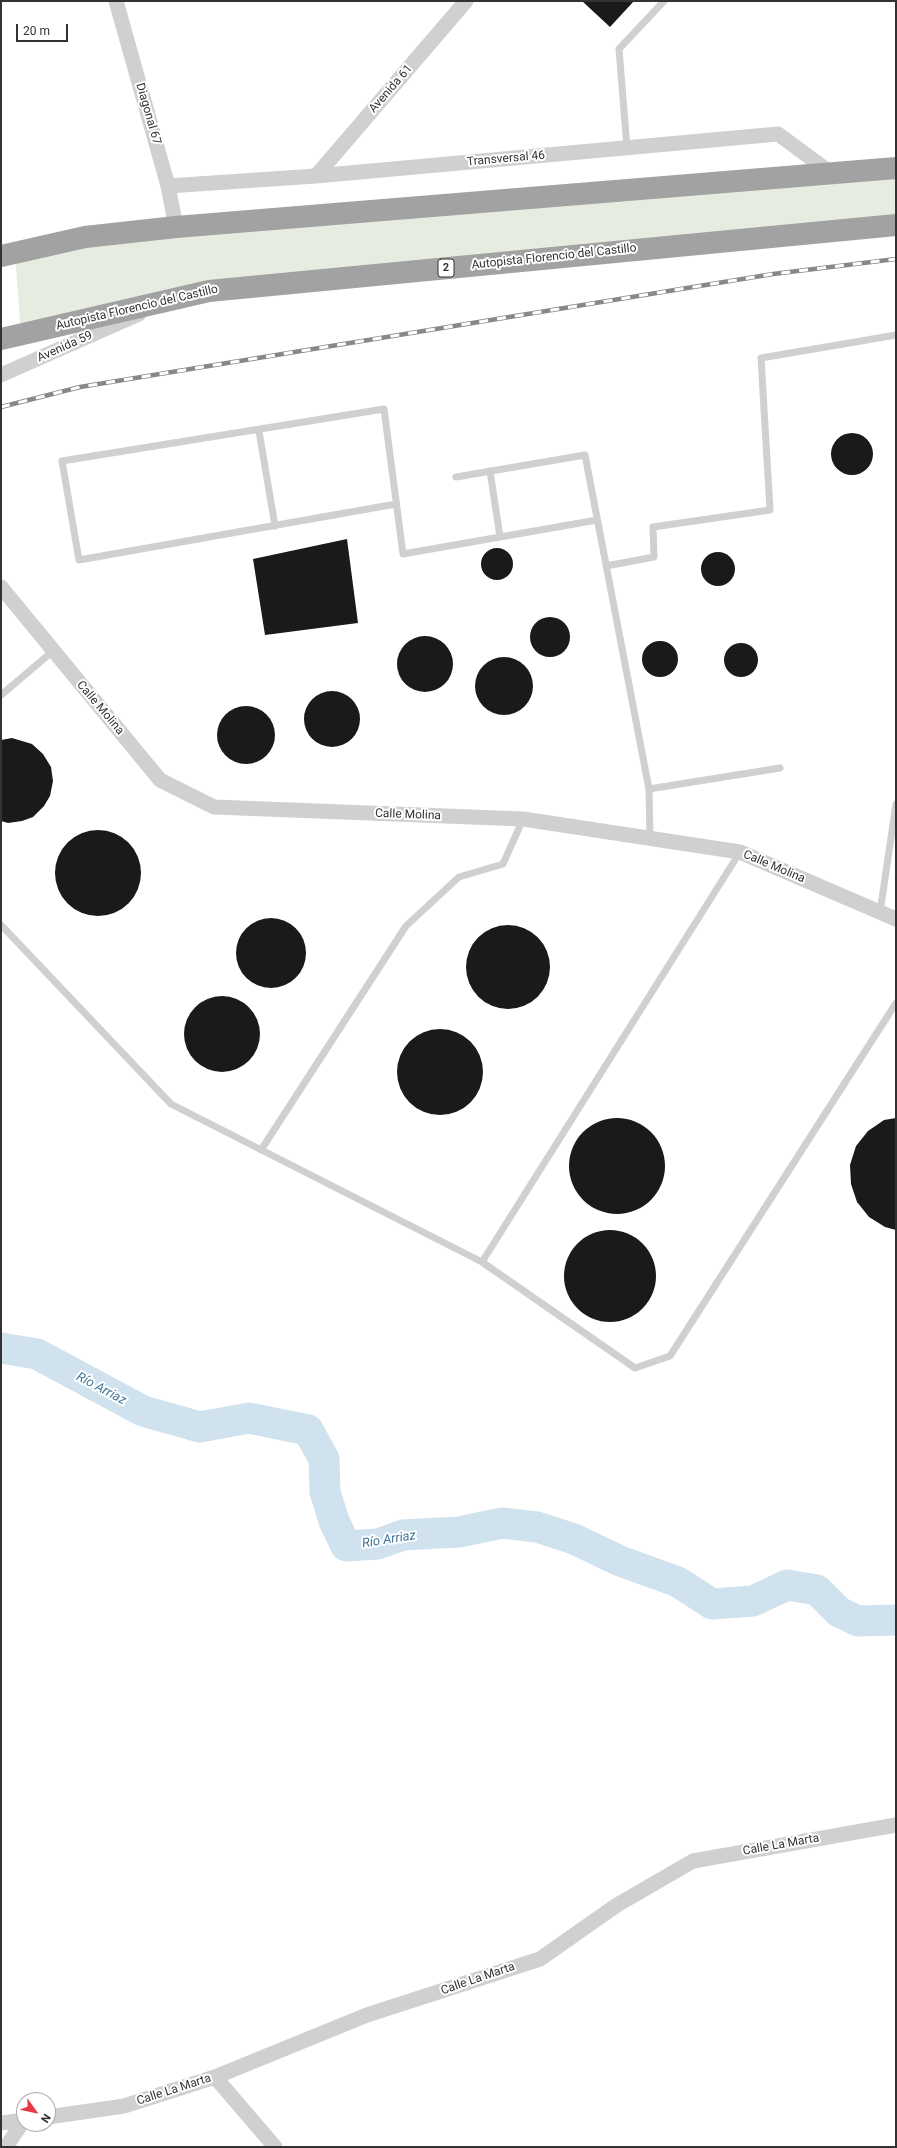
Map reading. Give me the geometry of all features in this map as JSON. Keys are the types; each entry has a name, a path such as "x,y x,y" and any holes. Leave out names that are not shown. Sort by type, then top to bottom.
{"highway":[{"path":"1,256 85,237 176,227 896,168"},
{"name":"Autopista Florencio del Castillo","path":"1,339 210,290 846,229 896,226"}],"street":[{"name":"Diagonal 67","path":"116,1 168,186 176,227"},
{"name":"Avenida 61","path":"316,176 466,1"},
{"name":"Transversal 46","path":"168,186 316,176 627,149 778,134 830,173"},
{"name":"Avenida 59","path":"1,375 174,299"},
{"name":"Calle Molina","path":"1,587 160,780 214,807 524,819 740,852 896,919"},
{"name":"Calle La Marta","path":"56,2116 124,2106 215,2077 366,2015 540,1958 617,1905 693,1861 896,1824"},
{"path":"215,2077 275,2147"},
{"path":"1,2123 16,2121"},
{"path":"6,2147 16,2132"}],"lane":[{"path":"627,149 619,48 664,1"},
{"path":"606,566 654,557 653,527 770,510 761,358 896,335"},
{"path":"396,504 79,560 62,461 259,431 384,409 403,554 597,520"},
{"path":"259,431 275,526"},
{"path":"456,477 585,455 649,789 650,838"},
{"path":"490,471 500,537"},
{"path":"1,695 53,651"},
{"path":"649,789 780,768"},
{"path":"880,912 896,804"},
{"path":"261,1150 406,926 459,877 503,864 524,819"},
{"path":"482,1262 740,852"},
{"path":"1,925 171,1104 482,1262 635,1368 670,1356 896,1002"}],"shaded area":[{"path":"896,170 896,225 209,291 21,335 15,253"}],"building":[{"path":"582,1 634,1 610,27"},
{"path":"852,433 867,439 873,454 867,469 852,475 837,469 831,454 837,439"},
{"path":"347,539 358,623 265,635 253,559"},
{"path":"497,548 508,553 513,564 508,575 497,580 486,575 481,564 486,553"},
{"path":"715,552 721,552 725,553 732,559 735,569 734,576 728,583 721,586 715,586 711,585 704,579 701,572 701,566 702,562 708,555"},
{"path":"550,617 558,619 564,623 568,629 570,637 568,645 564,651 558,655 550,657 542,655 536,651 532,645 530,637 532,629 536,623 542,619"},
{"path":"425,636 436,638 445,644 451,653 453,664 451,675 445,684 436,690 425,692 414,690 405,684 399,675 397,664 399,653 405,644 414,638"},
{"path":"657,641 663,641 673,646 678,659 673,672 663,677 657,677 647,672 642,662 642,656 647,646"},
{"path":"738,643 744,643 748,644 755,650 758,660 757,667 751,674 744,677 738,677 734,676 727,670 724,663 724,657 725,653 731,646"},
{"path":"498,657 510,657 525,665 533,680 533,692 525,707 510,715 498,715 483,707 475,692 475,680 483,665"},
{"path":"332,691 343,693 352,699 358,708 360,719 358,730 352,739 343,745 332,747 321,745 312,739 306,730 304,719 306,708 312,699 321,693"},
{"path":"240,706 252,706 267,714 275,729 275,741 267,756 252,764 240,764 225,756 217,741 217,729 225,714"},
{"path":"12,738 32,744 43,754 51,767 53,781 50,796 44,806 33,817 22,821 8,823 1,821 1,740"},
{"path":"98,830 114,833 122,837 134,849 138,857 141,873 138,889 134,897 122,909 114,913 98,916 82,913 74,909 62,897 58,889 55,873 58,857 62,849 74,837 82,833"},
{"path":"264,918 278,918 291,924 300,933 304,939 306,953 304,967 296,978 285,986 278,988 264,988 257,986 246,978 238,967 236,960 236,946 238,939 246,928 257,920"},
{"path":"508,925 524,928 538,937 547,951 550,967 547,983 538,997 524,1006 508,1009 492,1006 478,997 469,983 466,967 469,951 478,937 492,928"},
{"path":"215,996 229,996 243,1002 254,1013 260,1027 260,1041 257,1049 249,1061 243,1066 229,1072 215,1072 201,1066 190,1055 184,1041 184,1027 190,1013 201,1002"},
{"path":"432,1029 448,1029 457,1032 471,1041 480,1055 483,1064 483,1080 480,1089 471,1103 457,1112 448,1115 432,1115 416,1108 409,1103 404,1096 397,1080 397,1064 404,1048 409,1041 416,1036"},
{"path":"617,1118 635,1122 644,1126 651,1132 657,1139 661,1148 665,1166 661,1184 657,1193 651,1200 644,1206 635,1210 617,1214 599,1210 590,1206 583,1200 577,1193 573,1184 569,1166 573,1148 577,1139 583,1132 590,1126 599,1122"},
{"path":"896,1118 896,1230 885,1227 869,1217 857,1202 851,1184 850,1165 856,1146 868,1131 884,1120"},
{"path":"610,1230 628,1233 643,1243 653,1258 656,1276 653,1294 643,1309 628,1319 610,1322 592,1319 577,1309 567,1294 564,1276 567,1258 577,1243 592,1233"}],"waterway":[{"name":"Río Arriaz","path":"1,1348 37,1354 143,1411 200,1427 249,1418 308,1430 324,1459 325,1492 334,1521 346,1546 378,1544 403,1535 459,1532 502,1523 537,1527 574,1539 620,1561 678,1582 712,1604 753,1601 787,1585 817,1590 839,1612 858,1621 896,1620"}],"railway":[{"path":"1,407 80,387 773,274 896,259"}]}
